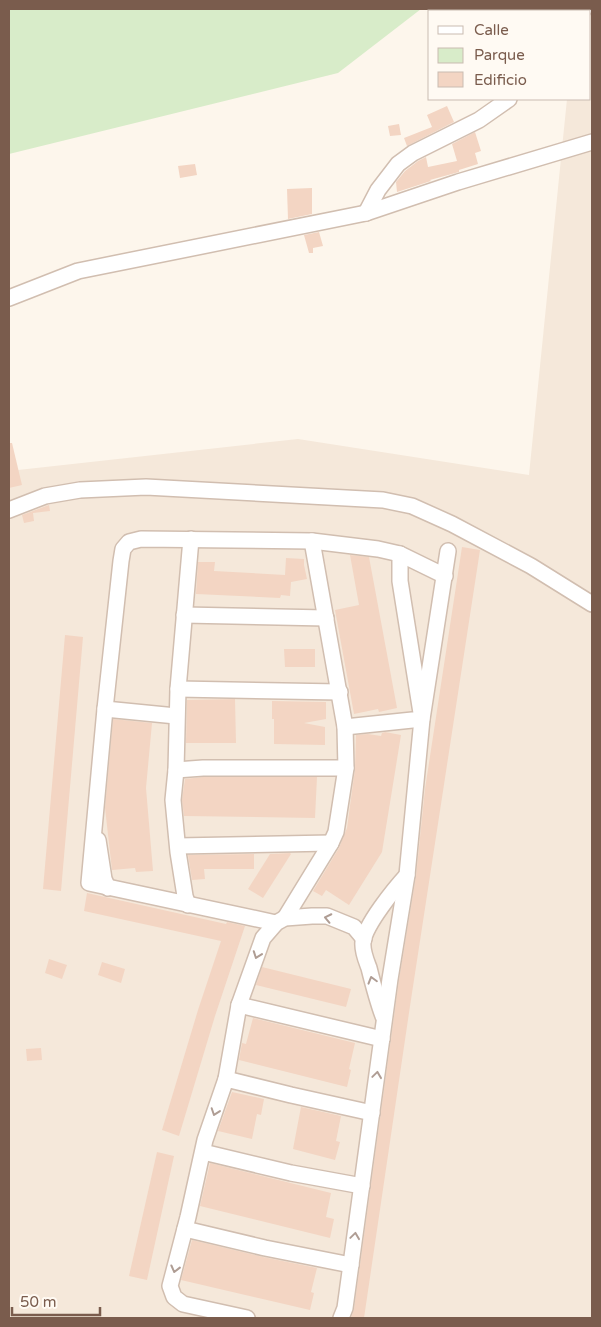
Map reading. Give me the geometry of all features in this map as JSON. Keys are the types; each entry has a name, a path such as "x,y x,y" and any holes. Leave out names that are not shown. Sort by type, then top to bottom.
{"street":[{"path":"366,213 378,190 398,164 412,153 479,120 508,100"},
{"path":"9,298 78,271 366,213 458,182 592,142"},
{"path":"9,510 46,496 80,490 146,487 382,500 412,506 452,524 531,566 592,604"},
{"path":"364,939 354,927 327,916 303,916 280,920 188,905 89,883 121,561 124,550 129,542 141,539 312,541 378,549 400,554 445,576"},
{"path":"188,905 185,896 173,800 176,770 176,716 191,539"},
{"path":"248,1318 193,1313 174,1297 170,1286 205,1140 226,1079 239,1005 263,938 280,920 331,843 336,832 346,768 346,727 312,541"},
{"path":"341,1318 345,1308 382,1039 407,875 422,719 448,551"},
{"path":"400,554 400,581 422,719"},
{"path":"184,615 326,618"},
{"path":"178,690 340,692"},
{"path":"105,709 176,716"},
{"path":"346,727 422,719"},
{"path":"176,770 203,768 346,768"},
{"path":"178,846 331,843"},
{"path":"385,1020 378,1003 363,945 370,925 393,890 407,875"},
{"path":"239,1005 382,1039"},
{"path":"226,1079 372,1113"},
{"path":"203,1152 291,1173 362,1186"},
{"path":"185,1229 265,1248 351,1265"}],"shaded area":[{"path":"576,9 592,9 592,1318 9,1318 9,471 298,439 529,475 567,100 591,100 591,10"}],"green space":[{"path":"9,9 421,9 338,73 9,154"}],"building":[{"path":"447,106 454,122 407,146 404,138 432,127 427,115"},
{"path":"399,124 401,135 390,136 388,126"},
{"path":"475,132 481,151 475,153 478,164 397,192 396,182 405,171 418,161 426,157 428,167 457,161 452,144"},
{"path":"195,164 197,175 180,178 178,166"},
{"path":"312,188 312,214 288,219 287,189"},
{"path":"319,232 323,246 313,248 313,253 309,253 304,235"},
{"path":"9,443 12,443 22,485 9,488"},
{"path":"49,505 50,511 33,513 34,521 24,523 22,515"},
{"path":"462,547 480,550 364,1318 351,1318 354,1309 399,980 416,876 425,789"},
{"path":"350,555 369,557 397,708 379,712 378,709 354,714 335,610 359,605"},
{"path":"286,558 304,559 307,579 291,582 290,596 281,595 280,598 196,594 198,562 215,562 214,571 285,575"},
{"path":"65,635 83,637 61,891 43,889"},
{"path":"284,649 315,649 315,667 285,667"},
{"path":"235,699 236,743 186,743 187,700"},
{"path":"272,701 326,702 326,719 304,723 325,727 325,745 274,744"},
{"path":"113,719 152,723 146,788 153,871 136,872 135,868 112,870 105,808"},
{"path":"385,732 401,735 382,852 349,905 326,890 322,896 313,891 339,848 347,828 355,769 356,735 381,736"},
{"path":"203,777 317,777 315,818 184,816 182,800 185,779"},
{"path":"290,853 263,898 248,889 270,854"},
{"path":"254,854 254,869 204,869 205,879 192,880 188,855"},
{"path":"87,893 226,924 227,922 245,926 215,1016 179,1136 162,1130 221,941 84,911"},
{"path":"49,959 67,965 62,979 45,973"},
{"path":"102,962 125,969 121,983 98,975"},
{"path":"262,967 351,989 346,1007 256,985"},
{"path":"253,1018 355,1043 347,1087 239,1060 242,1043 246,1044"},
{"path":"41,1048 42,1060 27,1061 26,1049"},
{"path":"232,1092 264,1099 261,1115 257,1114 252,1139 218,1131"},
{"path":"301,1107 341,1116 336,1141 340,1142 335,1160 293,1149"},
{"path":"157,1152 174,1156 147,1280 129,1276"},
{"path":"210,1163 331,1193 326,1217 334,1219 330,1238 200,1206"},
{"path":"192,1240 317,1268 311,1292 314,1293 310,1310 181,1280"}]}
